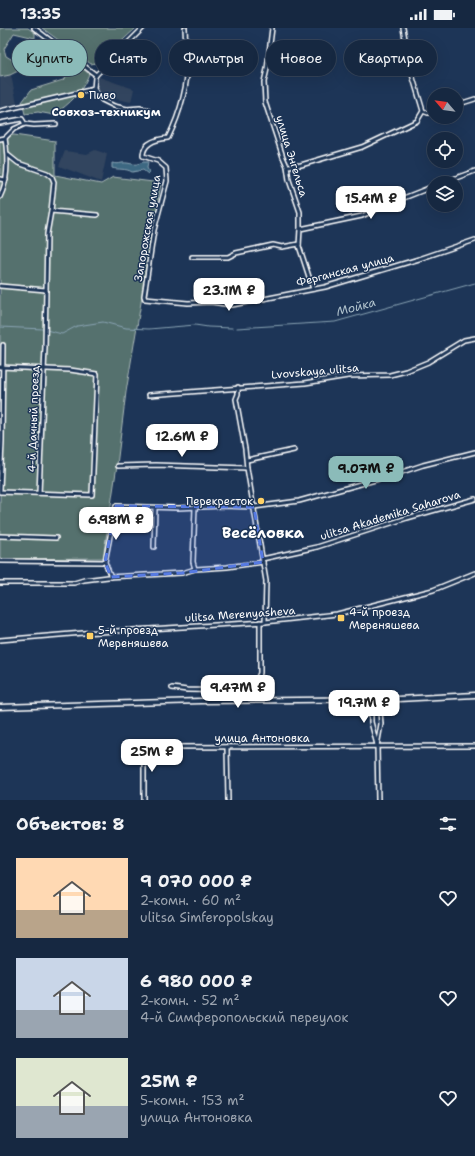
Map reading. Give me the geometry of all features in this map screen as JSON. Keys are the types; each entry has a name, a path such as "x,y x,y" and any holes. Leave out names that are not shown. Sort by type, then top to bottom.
{"street":[{"path":"34,28 95,74"},
{"path":"131,40 143,28"},
{"name":"Запорожская улица","path":"145,299 144,296 154,230 167,181 166,168 158,161 143,156 143,152 146,146 151,142 168,138 177,120 188,72 189,54 186,49 185,28"},
{"name":"улица Энгельса","path":"272,28 264,82 265,102 287,166 289,180 300,212 299,244 313,289"},
{"path":"287,166 301,165 362,147 417,121 423,111 411,71 403,28"},
{"path":"96,76 94,89 102,100 114,106 127,109 140,108 147,110"},
{"path":"0,111 94,89"},
{"path":"463,103 475,99"},
{"path":"423,111 427,113"},
{"path":"0,123 22,119 25,124"},
{"path":"0,139 5,138 14,129 25,124 56,124"},
{"path":"0,197 5,188 6,180 8,155 5,138"},
{"name":"4-й Дачный проезд","path":"8,155 18,163 47,173 52,177 54,182 47,234 45,347 39,493"},
{"path":"461,176 475,171"},
{"path":"0,180 6,180"},
{"path":"300,229 362,216 427,189"},
{"path":"51,211 97,216"},
{"name":"Ферганская улица","path":"145,299 188,303 211,302 232,305 325,287 419,259 475,240"},
{"path":"192,258 228,257 236,253 272,245 282,247 299,244"},
{"path":"0,286 46,290"},
{"name":"Lvovskaya ulitsa","path":"149,395 305,383 348,376 390,375 428,362 464,340 475,338"},
{"path":"1,367 70,370 97,374 92,495 0,491 2,441 1,367 3,346"},
{"path":"238,387 238,394 236,398 259,545 266,580 265,622"},
{"path":"246,460 294,450"},
{"path":"110,577 105,562 116,506 155,508 254,507 299,501 393,475 423,465 475,452"},
{"path":"118,466 156,465 247,468"},
{"name":"ulitsa Akademika Saharova","path":"0,583 74,583 84,580 110,577 182,573 195,569 228,567 263,561 317,547 405,518 475,499"},
{"path":"195,507 193,562 195,569"},
{"path":"154,547 155,508"},
{"path":"0,536 56,538"},
{"path":"0,561 105,562"},
{"name":"ulitsa Merenyasheva","path":"0,640 83,633 265,622 337,614 433,590 475,574"},
{"path":"172,688 187,690 246,691 252,689 260,674 260,622"},
{"path":"0,707 379,699 475,695"},
{"path":"371,699 371,722 377,746"},
{"path":"378,800 377,746 381,724 379,699"},
{"name":"улица Антоновка","path":"144,800 144,747 475,746"},
{"path":"226,747 228,800"}],"highlighted area":[{"path":"116,506 254,507 263,562 182,573 111,577 105,562"}],"shaded area":[{"path":"10,71 17,103 0,107 0,73"},
{"path":"99,77 134,89 131,102 102,96 96,89"},
{"path":"95,150 107,154 101,182 59,166 65,151 87,154"},
{"path":"148,162 148,174 143,170 132,172 112,168 112,163 134,164"}],"green space":[{"path":"0,28 28,28 35,33 35,38 14,33 4,49 6,56 12,60 12,74 0,77"},
{"path":"42,28 136,28 123,40 95,40 95,63 91,64 87,61 87,40 58,40"},
{"path":"87,72 89,74 83,87 75,97 54,115 38,112 25,114 22,102 31,90 63,80 66,76 87,76"},
{"path":"14,135 55,141 55,175 101,184 113,177 161,183 126,392 103,558 0,559 0,137"}],"waterway":[{"name":"Мойка","path":"237,328 335,322 475,283"},
{"name":"Мойка","path":"46,330 62,334 77,326 103,322 126,328 149,329 195,325 232,328"},
{"name":"Мойка","path":"0,327 43,329"}],"place":[{"name":"Пиво","path":"81,95"},
{"name":"Перекресток","path":"261,501"},
{"name":"4-й проезд Мереняшева","path":"341,618"},
{"name":"5-й проезд Мереняшева","path":"90,636"}],"district":[{"name":"Совхоз-техникум","path":"106,112"},
{"name":"Весёловка","path":"263,533"}]}
